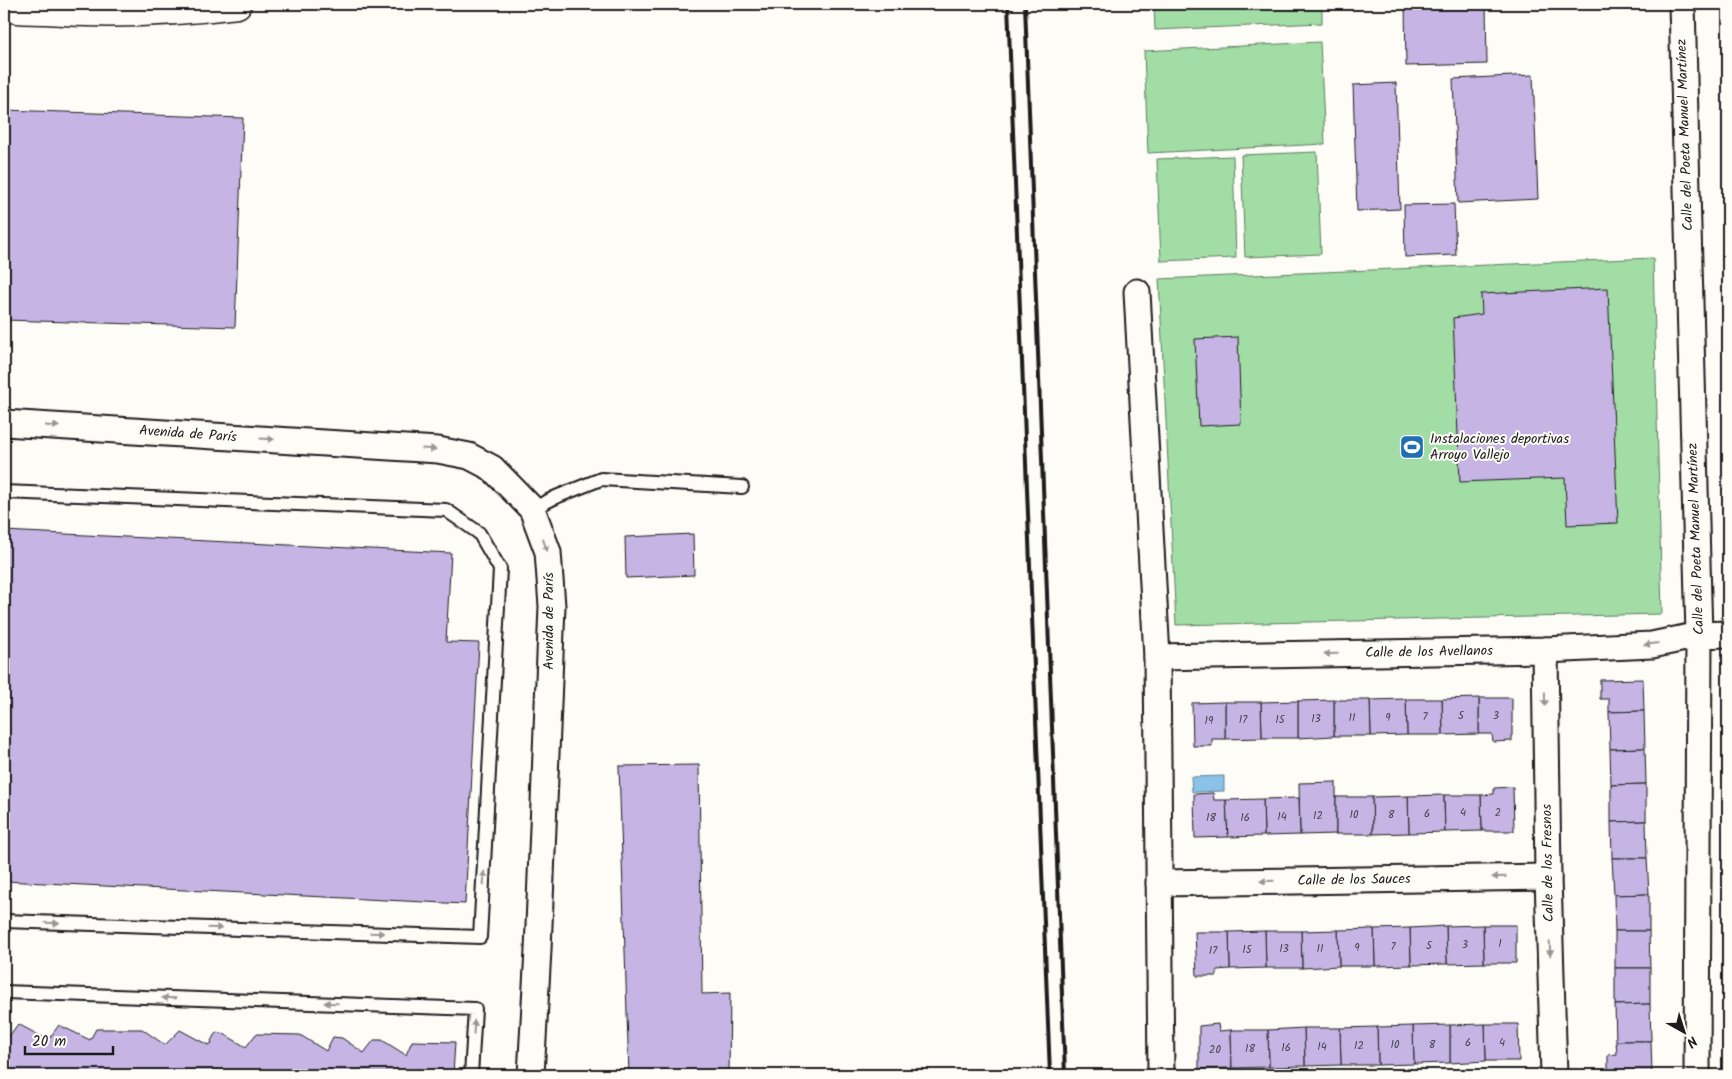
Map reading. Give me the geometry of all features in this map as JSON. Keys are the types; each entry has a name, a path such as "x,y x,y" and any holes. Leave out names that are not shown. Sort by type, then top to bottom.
{"street":[{"path":"5,8 64,12 118,12 166,11 237,4"},
{"name":"Calle del Poeta Manuel Martínez","path":"1682,4 1699,635 1697,1075"},
{"path":"1136,292 1157,657 1161,1075"},
{"name":"Avenida de París","path":"4,423 438,450 469,456 492,468 532,509 548,552 552,606 539,940 531,1075"},
{"name":"Calle de los Avellanos","path":"1157,657 1545,650 1652,645 1699,635 1728,634"},
{"name":"Calle de los Fresnos","path":"1545,650 1548,877 1554,1075"},
{"name":"Calle de los Sauces","path":"1159,883 1548,877"}],"lane":[{"path":"532,509 601,479 742,487"},
{"path":"4,492 446,510 479,533 500,569 480,937 4,921"},
{"path":"4,992 476,1009 471,1075"}],"green space":[{"path":"1154,4 1322,4 1322,23 1155,30"},
{"path":"1320,42 1325,144 1148,153 1144,51"},
{"path":"1317,152 1321,254 1245,257 1241,155"},
{"path":"1233,156 1236,258 1161,261 1157,159"},
{"name":"Instalaciones deportivas Arroyo Vallejo","path":"1653,258 1662,614 1176,625 1159,279"}],"water":[{"path":"1224,776 1224,791 1192,792 1191,777"}],"building":[{"path":"1405,4 1486,4 1487,64 1406,66"},
{"path":"1533,75 1538,199 1458,203 1453,79"},
{"path":"1396,83 1400,209 1357,211 1353,85"},
{"path":"4,110 243,118 235,327 4,320"},
{"path":"1454,204 1456,255 1405,257 1404,205"},
{"path":"1608,288 1618,523 1567,525 1565,478 1460,482 1453,318 1482,314 1481,294"},
{"path":"1238,337 1241,424 1199,426 1195,339"},
{"path":"4,531 451,553 446,642 479,643 465,904 4,881"},
{"path":"693,534 694,575 626,578 625,537"},
{"path":"1643,679 1644,711 1609,712 1609,699 1600,699 1600,680"},
{"path":"1479,698 1512,698 1512,741 1493,742 1492,734 1479,734"},
{"path":"1479,698 1479,734 1443,735 1442,699"},
{"path":"1406,699 1442,699 1443,735 1407,735"},
{"path":"1406,699 1407,735 1371,736 1370,700"},
{"path":"1334,700 1370,700 1371,736 1334,736"},
{"path":"1334,700 1334,736 1298,738 1298,701"},
{"path":"1298,701 1298,738 1262,738 1261,702"},
{"path":"1225,702 1261,702 1262,738 1225,739"},
{"path":"1225,702 1225,739 1212,739 1212,746 1193,746 1192,703"},
{"path":"1644,711 1645,748 1610,749 1609,712"},
{"path":"1645,748 1646,784 1611,785 1610,749"},
{"path":"699,765 702,994 730,993 729,1075 629,1075 619,766"},
{"path":"1336,782 1336,834 1300,835 1299,783"},
{"path":"1646,784 1646,821 1611,822 1611,785"},
{"path":"1513,787 1514,831 1482,831 1481,795 1494,794 1494,788"},
{"path":"1213,793 1214,800 1226,800 1228,837 1195,838 1194,794"},
{"path":"1444,795 1445,832 1409,833 1408,796"},
{"path":"1444,795 1481,795 1482,831 1445,832"},
{"path":"1408,796 1409,833 1373,834 1372,797"},
{"path":"1336,797 1372,797 1373,834 1336,834"},
{"path":"1299,798 1300,835 1264,836 1263,799"},
{"path":"1263,799 1264,836 1228,837 1226,800"},
{"path":"1646,821 1647,858 1612,858 1611,822"},
{"path":"1612,858 1647,858 1649,894 1614,895"},
{"path":"1649,894 1649,931 1615,931 1614,895"},
{"path":"1483,925 1516,925 1516,963 1484,963"},
{"path":"1483,925 1484,963 1447,964 1446,926"},
{"path":"1446,926 1447,964 1411,965 1410,928"},
{"path":"1410,928 1411,965 1375,966 1374,929"},
{"path":"1374,929 1375,966 1339,966 1338,930"},
{"path":"1338,930 1339,966 1302,968 1301,931"},
{"path":"1265,931 1301,931 1302,968 1266,968"},
{"path":"1265,931 1266,968 1230,969 1229,932"},
{"path":"1615,931 1649,931 1650,968 1615,968"},
{"path":"1195,932 1229,932 1230,969 1217,970 1217,976 1197,976"},
{"path":"1615,968 1650,968 1650,1004 1615,1005"},
{"path":"1650,1004 1651,1041 1616,1041 1615,1005"},
{"path":"18,1024 48,1040 59,1025 90,1040 96,1029 142,1029 165,1045 180,1030 208,1045 212,1043 211,1041 216,1032 224,1034 246,1047 256,1034 300,1035 326,1051 333,1037 342,1038 364,1053 374,1040 382,1040 406,1055 412,1041 455,1042 453,1075 4,1075 4,1036 7,1039"},
{"path":"1218,1024 1219,1031 1231,1030 1232,1068 1199,1069 1199,1026"},
{"path":"1485,1024 1518,1024 1519,1061 1486,1061"},
{"path":"1485,1024 1486,1061 1450,1063 1450,1025"},
{"path":"1450,1025 1450,1063 1414,1064 1413,1026"},
{"path":"1413,1026 1414,1064 1378,1065 1377,1027"},
{"path":"1377,1027 1378,1065 1341,1065 1340,1028"},
{"path":"1304,1028 1340,1028 1341,1065 1305,1066"},
{"path":"1304,1028 1305,1066 1269,1067 1268,1030"},
{"path":"1231,1030 1268,1030 1269,1067 1232,1068"},
{"path":"1616,1041 1651,1041 1652,1073 1608,1074 1608,1055 1617,1054"}],"railway":[{"path":"1008,4 1050,1075"},
{"path":"1025,4 1065,1075"}],"place":[{"name":"Instalaciones deportivas Arroyo Vallejo","path":"1412,447"}]}
